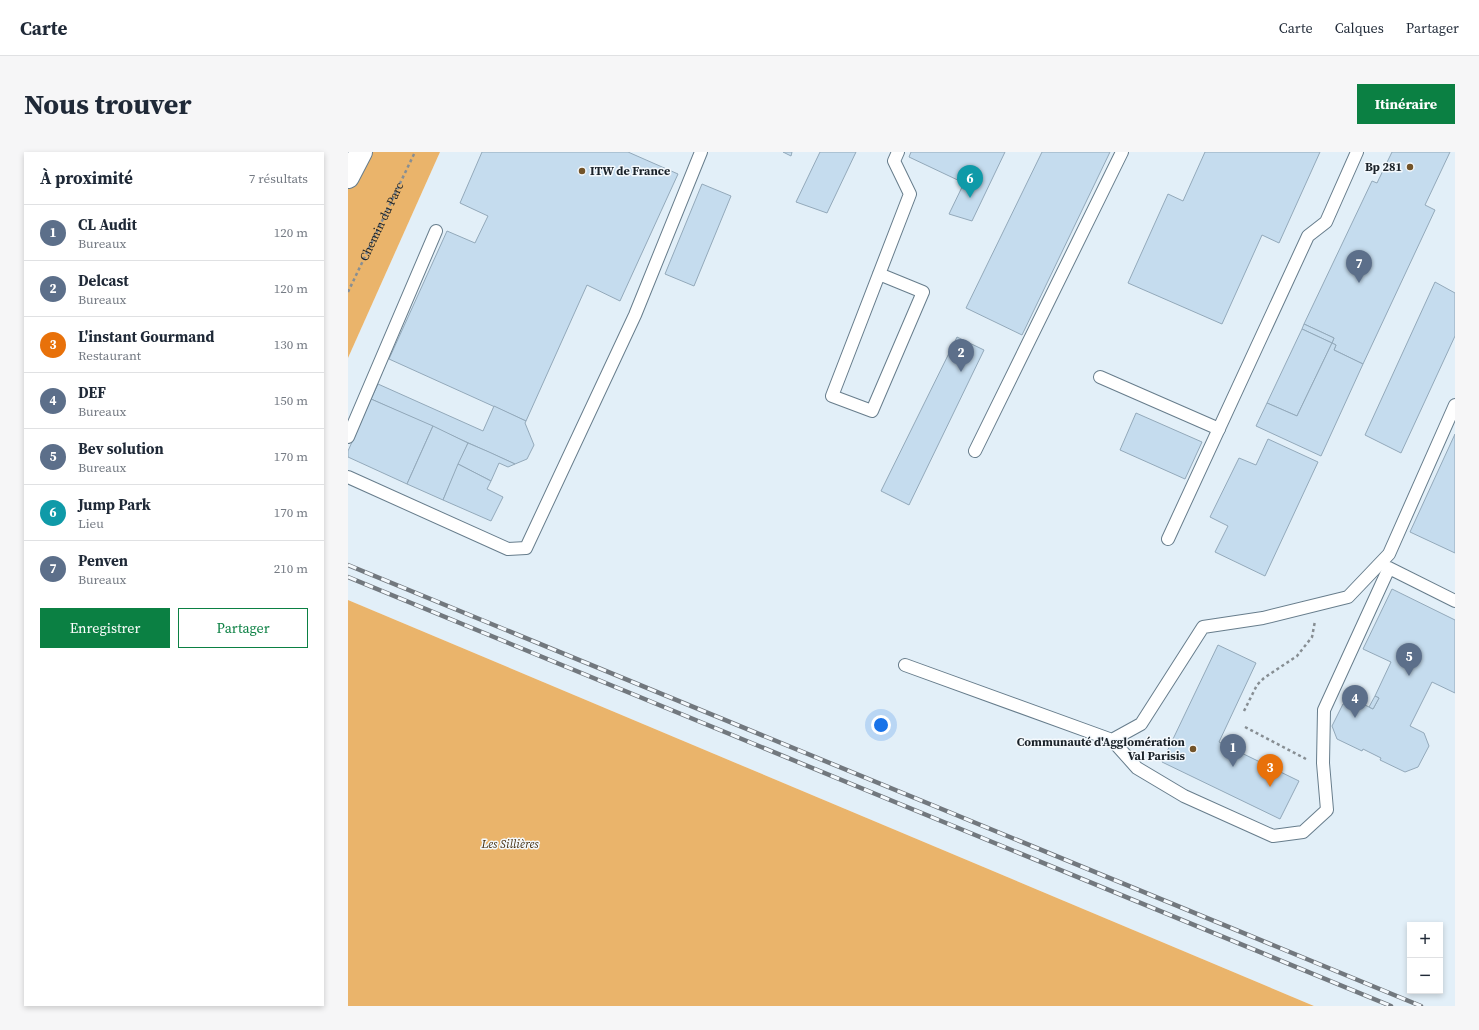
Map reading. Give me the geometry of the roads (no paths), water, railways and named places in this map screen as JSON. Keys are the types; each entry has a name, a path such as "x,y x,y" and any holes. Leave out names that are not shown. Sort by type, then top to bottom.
{"main road":[{"path":"348,177 361,152"}],"lane":[{"path":"348,477 508,549 526,548 634,315 701,152"},
{"path":"879,274 923,292 872,411 832,396 879,274 910,194 894,161 898,152"},
{"path":"975,451 1122,152"},
{"path":"1168,539 1308,236 1326,222 1357,152"},
{"path":"348,437 436,231"},
{"path":"1100,377 1219,429"},
{"path":"1112,740 1141,724 1203,627 1263,618 1348,597 1389,554 1455,405"},
{"path":"905,665 1112,740 1136,768 1184,796 1273,836 1303,832 1327,810 1324,767 1324,710 1389,568 1455,601"}],"railway":[{"path":"348,565 1421,1006"},
{"path":"348,577 1391,1006"}],"place":[{"name":"Bp 281","path":"1410,167"},
{"name":"ITW de France","path":"582,171"},
{"name":"Jump Park","path":"970,198"},
{"name":"Penven","path":"1359,283"},
{"name":"Delcast","path":"961,372"},
{"name":"Bev solution","path":"1409,676"},
{"name":"DEF","path":"1355,718"},
{"name":"Communauté d'Agglomération Val Parisis","path":"1193,749"},
{"name":"CL Audit","path":"1233,767"},
{"name":"L'instant Gourmand","path":"1270,787"}],"park label":[{"name":"Les Sillières","path":"510,844"}]}
